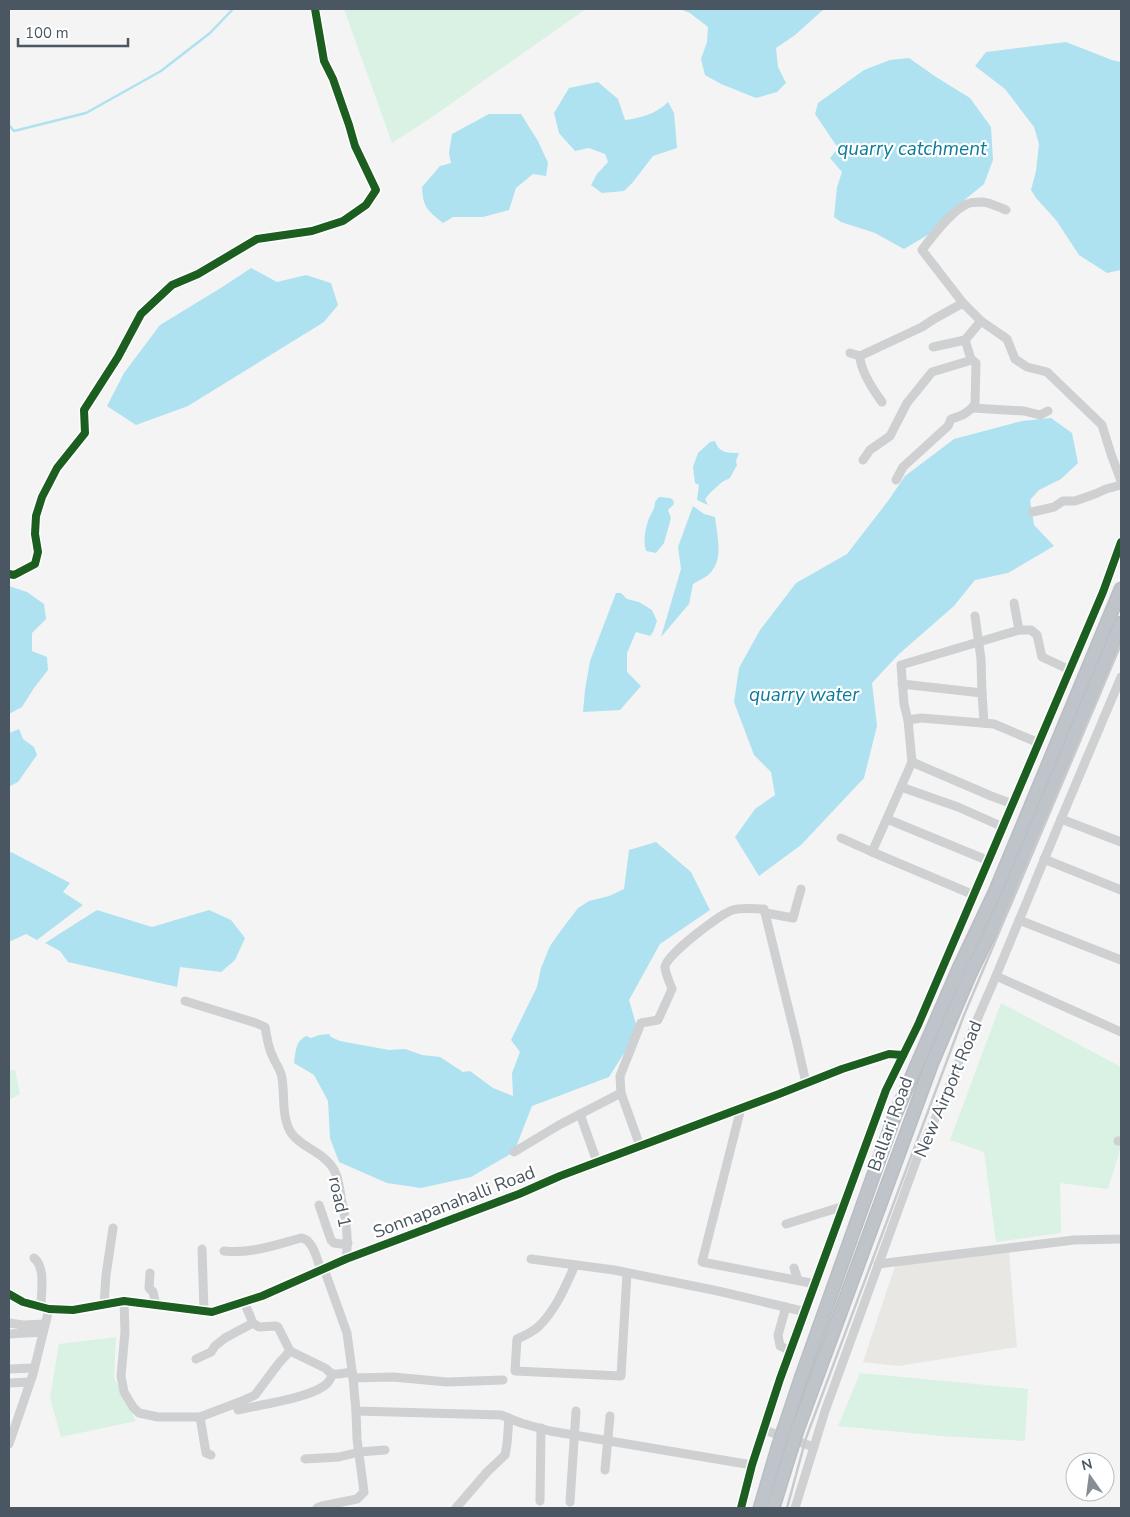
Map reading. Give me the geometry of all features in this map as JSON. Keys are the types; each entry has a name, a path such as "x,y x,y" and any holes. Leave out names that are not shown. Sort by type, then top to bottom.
{"highway":[{"name":"Ballari Road","path":"760,1508 928,1072 995,892 1121,589"},
{"name":"Ballari Road","path":"965,971 1004,904 1121,623"},
{"name":"Ballari Road","path":"773,1508 784,1448"}],"street":[{"path":"9,574 14,575 35,564 38,552 35,534 36,516 42,496 57,468 85,433 84,410 118,357 141,314 172,286 198,274 257,239 312,231 344,221 366,205 376,190 355,146 339,97 324,61 315,9"},
{"path":"1006,210 989,203 967,204 958,210 933,235 922,250 963,303 981,321 1007,339 1015,359 1027,367 1047,372 1102,425 1110,454 1121,481"},
{"path":"850,354 860,356 922,327 963,303"},
{"path":"933,347 965,340 981,321"},
{"path":"896,480 903,467 948,426 951,418 963,416 975,404 976,364 972,360 965,340"},
{"path":"860,356 862,368 882,402"},
{"path":"863,460 870,450 890,436 907,403 932,372 972,360"},
{"path":"973,408 1024,411 1040,415 1048,412"},
{"path":"1032,512 1054,507 1063,501 1075,501 1121,485"},
{"path":"741,1508 752,1465 791,1351 886,1090 918,1025 989,861 1103,592 1121,542"},
{"path":"1014,603 1019,630"},
{"path":"975,616 980,642 984,723"},
{"path":"872,852 912,762 908,720 904,704 902,665 1019,630 1031,630 1037,635 1042,657 1070,670"},
{"name":"New Airport Road","path":"795,1508 825,1411 919,1153 945,1098 1121,678"},
{"path":"902,684 982,693"},
{"path":"908,720 921,718 994,724 1039,742"},
{"path":"912,762 1013,804"},
{"path":"901,787 958,807 1003,828"},
{"path":"887,819 989,861"},
{"path":"1061,819 1121,842"},
{"path":"841,838 974,895"},
{"path":"1044,859 1121,890"},
{"path":"766,913 793,918 801,889"},
{"path":"640,1146 622,1093 620,1076 641,1023 658,1020 672,989 665,967 667,960 685,942 709,924 733,910 764,909 766,913 806,1084"},
{"path":"1019,920 1121,960"},
{"path":"996,976 1121,1032"},
{"name":"road 1","path":"185,1002 256,1023 265,1028 272,1056 282,1076 284,1107 288,1127 298,1140 327,1160 335,1170 340,1186 348,1243 346,1259"},
{"name":"Sonnapanahalli Road","path":"9,1294 22,1302 45,1308 72,1310 124,1301 212,1312 262,1296 346,1259 842,1069 888,1054 902,1055"},
{"path":"514,1152 580,1114 622,1093"},
{"path":"742,1108 702,1262 816,1284"},
{"path":"580,1114 598,1162"},
{"path":"319,1205 334,1243 348,1243"},
{"path":"786,1224 844,1206"},
{"path":"104,1305 106,1275 114,1228"},
{"path":"224,1251 259,1250 305,1238 309,1242 323,1270 347,1333 353,1375 364,1492 358,1500 316,1508"},
{"path":"878,1264 1074,1240 1121,1239"},
{"path":"202,1249 204,1311"},
{"path":"9,1444 30,1382 44,1328 45,1308 42,1274 38,1261 34,1258"},
{"path":"531,1259 627,1273 718,1291 806,1312"},
{"path":"575,1265 565,1289 552,1311 537,1328 517,1339 515,1371 621,1376 627,1273"},
{"path":"794,1268 798,1280"},
{"path":"150,1273 149,1288 153,1292 156,1304"},
{"path":"124,1301 125,1332 121,1376 124,1392 133,1407 140,1413 158,1417 200,1417 242,1401 255,1395 278,1363 290,1351"},
{"path":"244,1302 253,1323 259,1327 278,1327 290,1351 325,1368 332,1374 447,1382 503,1380"},
{"path":"786,1307 778,1335 780,1346 791,1351"},
{"path":"9,1323 44,1328"},
{"path":"196,1359 211,1352 225,1338 253,1323"},
{"path":"9,1334 44,1328"},
{"path":"9,1369 34,1368"},
{"path":"238,1410 316,1392 330,1381 332,1374"},
{"path":"9,1383 30,1382"},
{"path":"356,1411 501,1415 541,1428 574,1435 752,1465"},
{"path":"570,1502 576,1411"},
{"path":"605,1470 610,1416"},
{"path":"200,1417 206,1453 211,1455"},
{"path":"456,1508 504,1455 509,1418"},
{"path":"540,1501 541,1428"},
{"path":"764,1430 814,1446"},
{"path":"305,1459 384,1450"}],"shaded area":[{"path":"1009,1252 1017,1347 899,1366 863,1362 895,1266"}],"green space":[{"path":"344,9 586,9 392,143"},
{"path":"1001,1003 1121,1067 1121,1147 1108,1189 1060,1183 1061,1233 996,1242 984,1152 950,1140"},
{"path":"9,1070 15,1070 20,1094 9,1100"},
{"path":"116,1337 114,1378 136,1421 61,1437 50,1398 59,1344"},
{"path":"860,1373 1028,1389 1025,1441 941,1436 838,1426"}],"water":[{"path":"680,9 824,9 795,35 776,48 778,67 786,83 777,92 756,98 721,84 705,75 701,59 707,42 708,27 690,13"},
{"path":"1066,42 1121,62 1121,270 1107,273 1079,255 1056,220 1036,198 1031,190 1036,171 1039,144 1034,127 1005,89 975,66 986,52"},
{"name":"quarry catchment","path":"909,58 970,98 991,127 993,160 984,184 956,207 931,233 904,249 875,233 841,222 834,217 837,187 842,172 830,158 838,148 815,114 818,103 864,70 890,60"},
{"path":"598,82 618,99 625,120 648,115 668,102 674,113 677,148 653,156 624,191 602,193 591,185 597,174 608,162 605,154 589,148 575,151 559,133 554,113 569,88"},
{"path":"489,114 521,114 538,141 548,163 546,176 533,174 516,188 509,210 483,217 453,217 443,223 427,208 423,199 422,187 440,166 451,163 449,153 452,134"},
{"path":"251,268 277,282 306,275 331,283 338,305 324,322 188,406 136,425 107,406 124,373 160,325"},
{"name":"quarry water","path":"1051,418 1072,433 1078,463 1061,479 1039,490 1030,500 1034,525 1054,546 1008,573 975,580 954,606 899,654 872,683 877,726 864,778 801,845 759,876 735,837 755,809 775,795 771,772 754,755 734,702 739,668 760,630 796,583 847,554 905,476 954,439 1022,421"},
{"path":"715,441 724,452 739,453 736,461 737,465 730,478 722,482 705,499 708,505 697,500 699,485 695,483 693,467 698,453 710,442"},
{"path":"659,497 670,498 674,504 668,510 671,518 664,543 656,553 646,551 645,532 655,502"},
{"path":"693,506 704,514 715,517 719,548 718,556 713,570 693,584 689,604 661,637 681,569 678,547"},
{"path":"9,586 27,592 44,604 46,619 32,633 32,651 47,657 48,670 22,707 9,714"},
{"path":"616,593 621,593 627,599 639,602 652,610 657,621 650,636 636,632 627,653 627,672 641,686 620,710 583,712 590,661"},
{"path":"19,729 23,739 34,747 37,755 18,782 10,786 9,733"},
{"path":"656,842 691,872 710,910 660,944 629,1000 638,1031 609,1077 532,1106 514,1152 471,1177 421,1188 387,1183 339,1162 330,1138 328,1101 314,1075 294,1063 297,1047 302,1038 329,1034 340,1041 389,1050 405,1049 422,1055 440,1057 463,1072 470,1071 493,1088 513,1096 512,1073 520,1052 511,1040 537,987 541,968 550,946 578,908 589,901 609,896 624,889 629,850"},
{"path":"11,852 70,883 63,892 83,905 37,940 26,934 9,942 9,854"},
{"path":"97,910 152,927 209,910 231,920 245,938 235,960 221,972 180,967 177,987 68,962 60,951 45,943"}],"waterway":[{"path":"9,125 14,131 86,113 161,71 210,33 233,9"}],"railway":[{"path":"787,1508 806,1438 964,1015 1121,644"}],"cycle path":[{"path":"9,574 14,575 35,564 38,552 35,534 36,516 42,497 57,468 85,433 84,410 118,357 141,314 172,285 198,274 257,239 312,231 343,221 366,205 376,190 355,146 333,79 324,61 315,9"},
{"path":"741,1508 752,1465 780,1379 886,1090 918,1025 1103,592 1121,542"},
{"path":"9,1294 23,1302 49,1309 73,1310 124,1301 212,1312 262,1296 346,1259 842,1069 889,1054 903,1055"}]}
